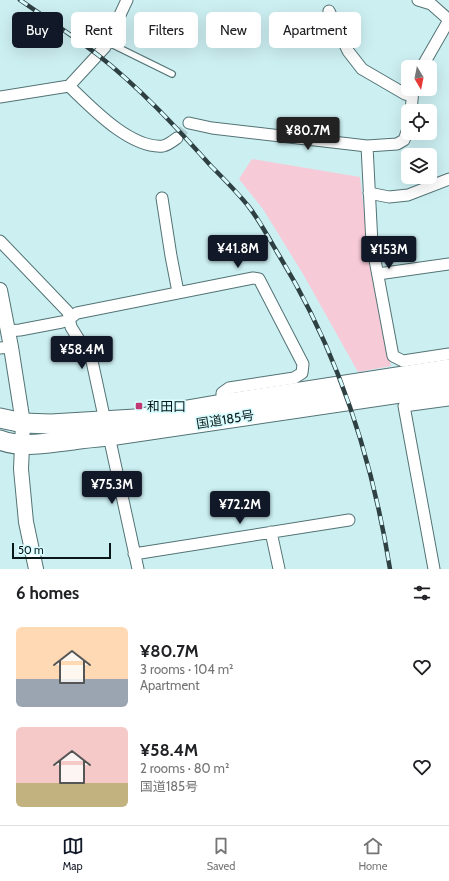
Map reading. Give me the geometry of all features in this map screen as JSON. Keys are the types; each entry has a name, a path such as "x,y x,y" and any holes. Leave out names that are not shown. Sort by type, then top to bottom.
{"highway":[{"name":"国道185号","path":"0,418 23,424 51,424 107,429 135,419 449,369"},
{"name":"国道185号","path":"0,440 23,444 52,442 107,429 449,386"}],"street":[{"path":"122,12 128,0"},
{"path":"418,0 431,4 449,20 426,60"},
{"path":"329,11 348,51 362,69 401,92"},
{"path":"0,97 69,86 104,48"},
{"path":"69,86 97,113 127,135 151,146 165,146 176,138"},
{"path":"190,123 212,128 367,146 397,144 404,140"},
{"path":"367,146 372,244 393,356 403,361 449,354"},
{"path":"370,193 389,197 408,195 449,179"},
{"path":"162,198 178,292"},
{"path":"0,241 68,312 71,327 92,361 138,569"},
{"path":"378,274 449,264"},
{"path":"8,331 62,322 70,319 77,312 253,278 259,279 303,364 302,373 294,378 229,388 222,393 222,404"},
{"path":"0,290 8,331 6,348 23,424 21,470 26,522 36,569"},
{"path":"434,569 404,406 449,400"},
{"path":"134,554 349,520"},
{"path":"271,532 279,569"}],"lane":[{"path":"119,48 172,74"}],"shaded area":[{"path":"252,159 360,177 369,254 391,366 358,372 303,274 263,209 239,179"}],"tunnel":[{"path":"177,138 189,123"}],"railway":[{"path":"20,0 89,48 143,94 231,186 257,218 298,289 334,365 362,445 373,486 390,569"}],"place":[{"name":"和田口","path":"139,406"}]}
